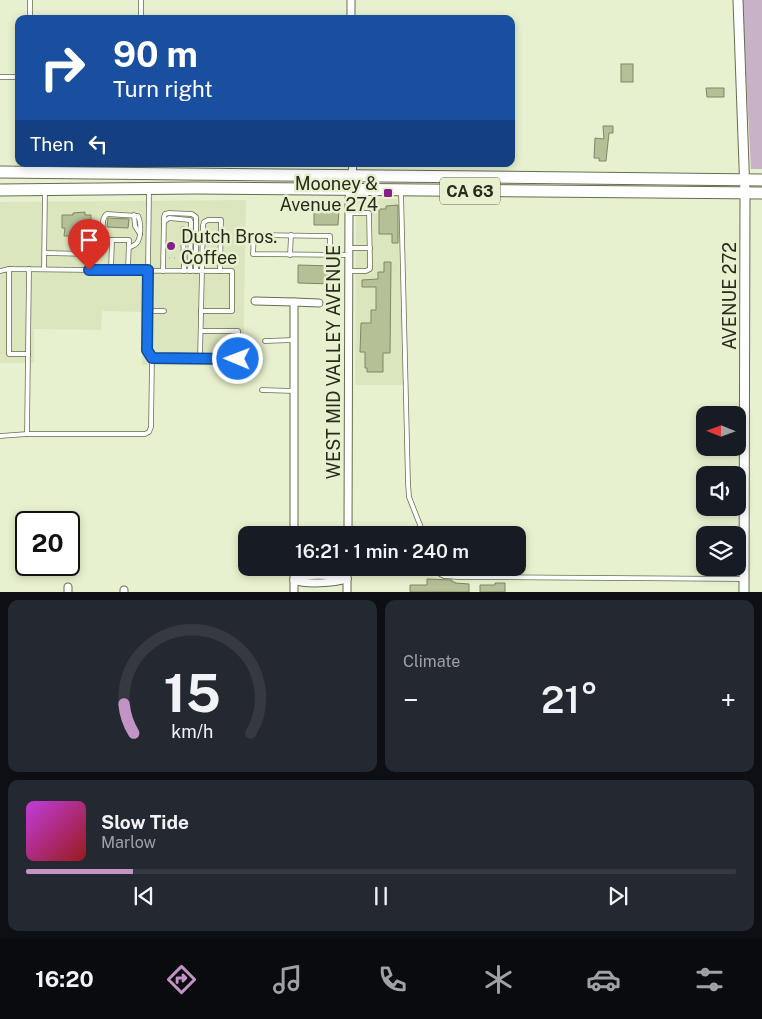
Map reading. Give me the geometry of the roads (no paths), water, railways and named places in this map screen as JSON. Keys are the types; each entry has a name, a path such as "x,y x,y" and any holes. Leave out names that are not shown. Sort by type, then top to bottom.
{"main road":[{"name":"CA 63","path":"0,172 150,171 246,175 762,180"},
{"path":"48,189 65,182 139,180 146,178 150,171"},
{"path":"149,189 157,182 227,180 246,175"},
{"name":"CA 63","path":"0,190 149,189 762,193"}],"street":[{"path":"351,0 351,15"},
{"name":"AVENUE 272","path":"738,0 746,193 744,592"},
{"name":"WEST MID VALLEY AVENUE","path":"348,526 348,251 353,167"},
{"path":"255,301 320,303"},
{"path":"294,302 294,526"},
{"path":"294,576 294,592"},
{"path":"294,580 300,576 338,576 347,579"},
{"path":"347,576 347,592"}],"lane":[{"path":"30,0 30,15"},
{"path":"141,0 141,15"},
{"path":"0,77 15,77"},
{"path":"44,269 48,189"},
{"path":"0,436 71,433 145,434 149,432 151,427 152,358 147,350 149,189"},
{"path":"401,191 408,483 409,497 420,526"},
{"path":"163,270 164,222 165,214 168,213 192,214 196,217 196,271"},
{"path":"348,271 366,272 370,269 368,213 349,213"},
{"path":"128,270 129,240 108,240 103,234 104,216 107,214 138,216 140,219 139,240 129,248"},
{"path":"164,222 169,218 190,220 190,271"},
{"path":"200,358 203,225 208,220 221,220 220,271"},
{"path":"184,229 184,271"},
{"path":"330,255 330,236 254,234 254,254 330,255 370,248"},
{"path":"290,255 291,235"},
{"path":"111,270 112,240"},
{"path":"45,253 89,254 89,270"},
{"path":"9,269 9,354 28,354"},
{"path":"0,271 9,269 232,271 232,312 201,311"},
{"path":"27,434 28,269"},
{"path":"147,311 164,311"},
{"path":"152,358 238,359 238,332 201,331"},
{"path":"265,341 294,340"},
{"path":"262,390 294,391"},
{"path":"444,576 744,579"}],"place":[{"name":"Mooney & Avenue 274","path":"388,193"},
{"name":"Dutch Bros. Coffee","path":"171,246"}]}
